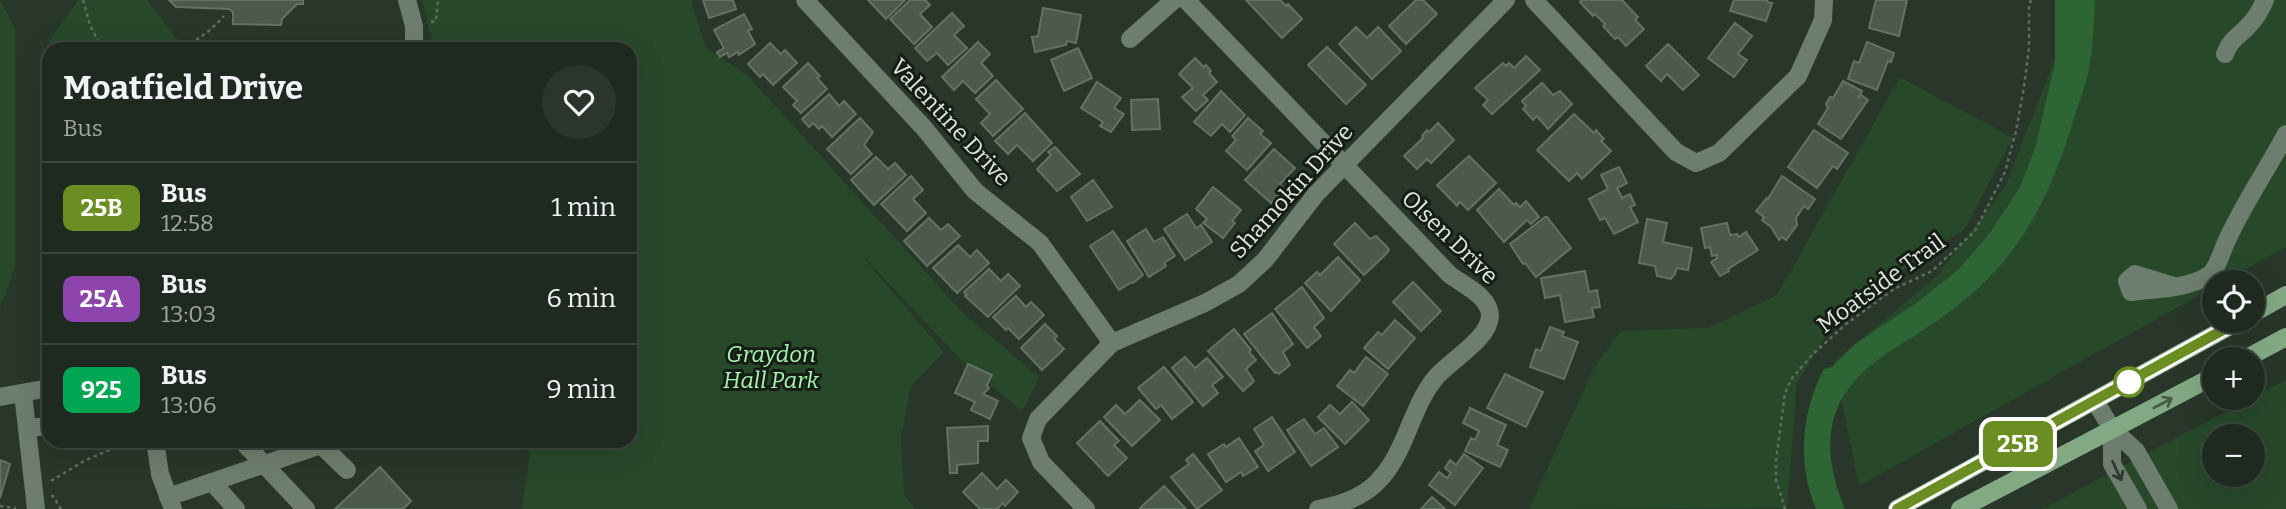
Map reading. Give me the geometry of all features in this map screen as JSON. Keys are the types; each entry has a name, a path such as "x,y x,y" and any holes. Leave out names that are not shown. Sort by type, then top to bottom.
{"main road":[{"path":"2265,307 2286,295"},
{"path":"1897,509 2218,333"},
{"path":"2265,348 2286,337"},
{"path":"1963,508 2202,382"}],"street":[{"path":"407,0 414,26 414,42"},
{"name":"Valentine Drive","path":"805,0 923,128 975,191 1041,243 1112,343"},
{"path":"1130,39 1174,0"},
{"name":"Olsen Drive","path":"1186,0 1450,275 1486,303 1490,315 1487,327 1480,336 1439,374 1422,396 1399,450 1381,479 1346,502 1318,509"},
{"name":"Shamokin Drive","path":"1086,509 1041,462 1031,438 1038,419 1112,343 1205,303 1239,285 1265,260 1317,194 1506,0"},
{"path":"1534,0 1676,152 1696,163 1719,153 1798,76 1823,20 1824,0"},
{"path":"2225,54 2236,36 2259,14 2265,0"},
{"path":"2174,286 2194,283 2212,273 2238,216 2286,134"},
{"path":"0,397 42,389"},
{"path":"23,393 36,509"},
{"path":"2095,401 2112,429 2136,451 2169,509"},
{"path":"27,428 42,427"},
{"path":"2112,429 2112,464 2138,509"},
{"path":"156,448 160,474 170,503 212,482 306,448"},
{"path":"248,448 306,509"},
{"path":"324,448 347,470"},
{"path":"212,482 236,509"}],"path":[{"path":"83,0 98,42"},
{"name":"Moatside Trail","path":"1784,509 1776,480 1776,460 1785,393 1791,378 1846,324 1894,289 1932,271 1975,231 2005,172 2024,88 2031,0"},
{"path":"196,42 225,16"},
{"path":"52,480 84,461 114,448"},
{"path":"0,506 16,508"}],"green space":[{"path":"0,0 15,28 15,267 0,308"},
{"path":"78,0 147,0 177,39 184,42 50,42"},
{"name":"Graydon Hall Park","path":"422,0 691,0 705,46 749,77 963,313 1039,377 1022,411 961,360 856,249 944,352 911,386 901,437 904,496 916,509 522,509 530,453 526,448 637,448 637,42 432,42"},
{"path":"2060,0 2286,0 2286,247 2245,270 2202,270 2202,294 1859,486 1834,362 1937,276 2005,187 2056,56"},
{"path":"1900,77 2013,138 1964,230 1873,290 1828,333 1797,382 1787,508 1529,509 1595,366 1621,331 1708,328 1777,295"},
{"path":"2286,380 2286,509 2042,509 2202,424 2202,487 2265,487 2265,424 2203,424 2229,410 2265,410 2265,391"}],"shaded area":[{"path":"2055,0 2095,0 2088,75 2047,192 2017,245 1987,280 1949,313 1879,359 1861,374 1847,391 1837,408 1830,446 1837,487 1845,509 1816,509 1806,474 1804,438 1816,385 1824,369 1832,367 1855,344 1915,304 1958,270 1989,234 2019,189 2035,149 2055,63"}],"building":[{"path":"169,0 303,0 303,4 297,4 282,19 281,25 233,24 233,12 229,9 176,7"},
{"path":"703,0 733,0 736,9 709,18"},
{"path":"868,0 905,0 886,19"},
{"path":"910,0 925,0 930,5 920,14 932,27 914,44 890,19"},
{"path":"1246,0 1280,0 1286,6 1288,4 1302,19 1282,38"},
{"path":"1416,0 1423,0 1437,14 1406,44 1389,26"},
{"path":"1581,0 1622,0 1638,17 1635,20 1644,29 1626,46 1618,37 1615,39 1603,26 1605,24 1595,14 1593,16"},
{"path":"1734,0 1767,0 1772,3 1766,21 1730,11"},
{"path":"1876,0 1907,0 1899,36 1869,28"},
{"path":"1043,8 1081,15 1076,43 1067,41 1066,45 1035,52 1032,37 1038,36"},
{"path":"952,13 964,26 954,35 967,48 948,65 937,53 927,61 915,48"},
{"path":"744,14 752,29 748,31 755,44 739,55 738,52 729,57 727,53 720,57 717,52 724,48 714,30"},
{"path":"1735,23 1752,36 1738,54 1747,60 1734,77 1708,58"},
{"path":"1356,27 1367,38 1378,27 1401,51 1372,79 1339,44"},
{"path":"978,42 990,54 981,63 993,76 975,93 963,81 954,90 942,77"},
{"path":"1867,42 1894,53 1891,62 1888,61 1877,90 1848,79 1854,61 1859,63"},
{"path":"770,43 781,54 785,50 797,63 773,85 763,74 760,77 748,64"},
{"path":"1668,44 1699,75 1683,90 1667,74 1661,81 1646,66"},
{"path":"1327,47 1366,85 1346,104 1308,65"},
{"path":"1078,48 1092,78 1064,91 1051,60"},
{"path":"1526,56 1540,70 1492,114 1483,105 1488,100 1475,88 1503,63 1506,66 1509,63 1514,68"},
{"path":"1195,58 1204,67 1206,65 1217,82 1203,95 1208,100 1196,111 1182,97 1193,88 1179,74"},
{"path":"808,63 827,89 801,113 793,105 797,101 783,87"},
{"path":"996,80 1023,109 993,136 981,123 990,114 976,99"},
{"path":"1843,81 1862,91 1858,98 1861,95 1868,100 1841,139 1818,124 1828,108 1826,104 1830,97 1833,98"},
{"path":"1097,82 1121,98 1114,108 1124,114 1111,132 1100,126 1103,122 1081,108"},
{"path":"1542,83 1553,95 1560,91 1572,104 1548,129 1537,116 1533,120 1523,109 1526,106 1522,101"},
{"path":"1221,91 1245,115 1230,132 1222,124 1211,136 1194,122"},
{"path":"829,94 839,106 844,101 856,114 832,137 822,126 819,129 813,123 809,127 802,119"},
{"path":"1158,99 1160,129 1132,130 1131,100"},
{"path":"1025,113 1052,143 1033,161 1017,145 1008,154 995,141"},
{"path":"1574,114 1594,133 1596,130 1604,139 1601,141 1611,151 1582,179 1577,173 1569,181 1537,150"},
{"path":"860,118 873,132 864,145 872,154 851,174 827,149"},
{"path":"1248,118 1263,131 1260,134 1271,143 1247,170 1226,151 1236,140 1232,136"},
{"path":"1438,123 1454,140 1431,163 1427,159 1417,169 1404,156 1423,138 1427,130 1429,132"},
{"path":"1814,130 1848,153 1837,169 1833,166 1817,188 1788,167"},
{"path":"1055,147 1080,174 1057,191 1037,169 1051,155 1048,152"},
{"path":"1274,149 1295,168 1280,184 1284,189 1271,203 1245,180"},
{"path":"1469,156 1496,183 1468,210 1460,202 1457,206 1437,185"},
{"path":"876,157 888,169 895,163 906,175 874,205 851,180"},
{"path":"1619,167 1627,183 1617,188 1622,198 1630,194 1635,205 1630,207 1638,222 1614,234 1605,218 1600,220 1589,199 1608,189 1601,175"},
{"path":"911,176 923,190 913,199 926,213 907,231 881,204"},
{"path":"1782,176 1815,199 1808,209 1804,206 1796,218 1797,225 1786,240 1782,237 1779,240 1771,227 1762,220 1764,217 1756,211 1768,199"},
{"path":"1093,180 1112,207 1087,221 1071,197"},
{"path":"1213,187 1241,210 1223,238 1203,223 1207,219 1196,209"},
{"path":"1499,189 1514,205 1516,203 1520,207 1526,201 1539,217 1531,224 1527,220 1504,242 1477,210"},
{"path":"1187,214 1196,228 1201,225 1212,242 1185,260 1164,229"},
{"path":"1545,217 1571,248 1536,277 1525,263 1523,264 1510,244"},
{"path":"929,218 941,230 948,224 960,236 927,266 904,241"},
{"path":"1647,219 1667,223 1663,242 1692,248 1688,270 1677,268 1671,279 1657,276 1655,266 1639,263"},
{"path":"1355,223 1370,239 1376,236 1389,249 1364,275 1334,244"},
{"path":"1727,223 1730,235 1737,234 1739,237 1746,232 1758,250 1720,276 1711,262 1717,255 1712,256 1710,247 1705,248 1701,228"},
{"path":"1146,229 1154,242 1163,237 1175,256 1164,263 1166,266 1149,277 1127,241"},
{"path":"1113,231 1143,275 1119,290 1090,246"},
{"path":"958,245 970,257 977,250 989,263 957,293 933,268"},
{"path":"1338,257 1360,280 1331,311 1305,283 1317,272 1320,275"},
{"path":"989,269 1001,281 1008,274 1020,286 988,317 964,292"},
{"path":"1585,271 1589,292 1597,290 1600,307 1592,308 1594,317 1565,322 1560,295 1545,298 1541,278"},
{"path":"1413,282 1441,311 1421,331 1393,302"},
{"path":"1302,287 1324,318 1314,327 1321,336 1307,348 1275,309"},
{"path":"1016,296 1026,307 1031,302 1044,315 1019,339 993,317"},
{"path":"1272,313 1293,344 1283,352 1290,365 1279,374 1275,373 1244,334"},
{"path":"1395,320 1415,338 1388,369 1364,348 1378,332 1382,335"},
{"path":"1045,324 1057,336 1054,339 1064,349 1042,370 1021,348"},
{"path":"1550,327 1564,332 1562,336 1578,342 1564,379 1530,367 1536,349 1541,351"},
{"path":"1234,329 1256,360 1246,369 1254,381 1243,391 1208,351"},
{"path":"1185,357 1195,368 1207,358 1223,377 1212,385 1218,393 1203,406 1172,368"},
{"path":"1366,357 1388,374 1363,406 1337,386 1350,370 1354,373"},
{"path":"968,364 992,375 987,385 989,388 983,394 998,401 990,419 971,410 975,402 955,393"},
{"path":"1164,367 1193,402 1172,419 1161,405 1156,409 1138,388"},
{"path":"1505,374 1543,392 1526,427 1487,408"},
{"path":"1140,400 1160,420 1132,446 1104,417 1116,405 1125,414"},
{"path":"1352,402 1369,420 1345,444 1318,417 1330,405 1340,414"},
{"path":"1470,408 1506,425 1497,445 1508,450 1500,467 1465,451 1471,438 1475,440 1479,431 1463,423"},
{"path":"1272,417 1295,452 1268,471 1255,451 1264,445 1254,429"},
{"path":"1304,419 1315,434 1324,428 1338,447 1311,466 1287,430"},
{"path":"1100,421 1119,441 1114,445 1127,458 1108,476 1077,443"},
{"path":"988,426 988,441 978,441 978,463 957,465 957,473 950,473 947,428"},
{"path":"1239,438 1258,467 1243,476 1241,472 1226,482 1208,454"},
{"path":"1193,454 1222,490 1197,509 1171,477 1189,464 1186,460"},
{"path":"1464,454 1483,468 1455,505 1429,485 1439,472 1447,478 1451,473 1445,468 1450,460 1456,465"},
{"path":"0,460 10,464 0,498"},
{"path":"380,467 411,501 403,509 335,509"},
{"path":"982,473 997,489 1006,480 1018,492 1005,506 1003,503 997,509 980,509 963,492"},
{"path":"1164,486 1186,509 1140,508"},
{"path":"1432,497 1445,509 1421,509"}],"bus line":[{"name":"25B","path":"1897,509 2218,333"}]}
